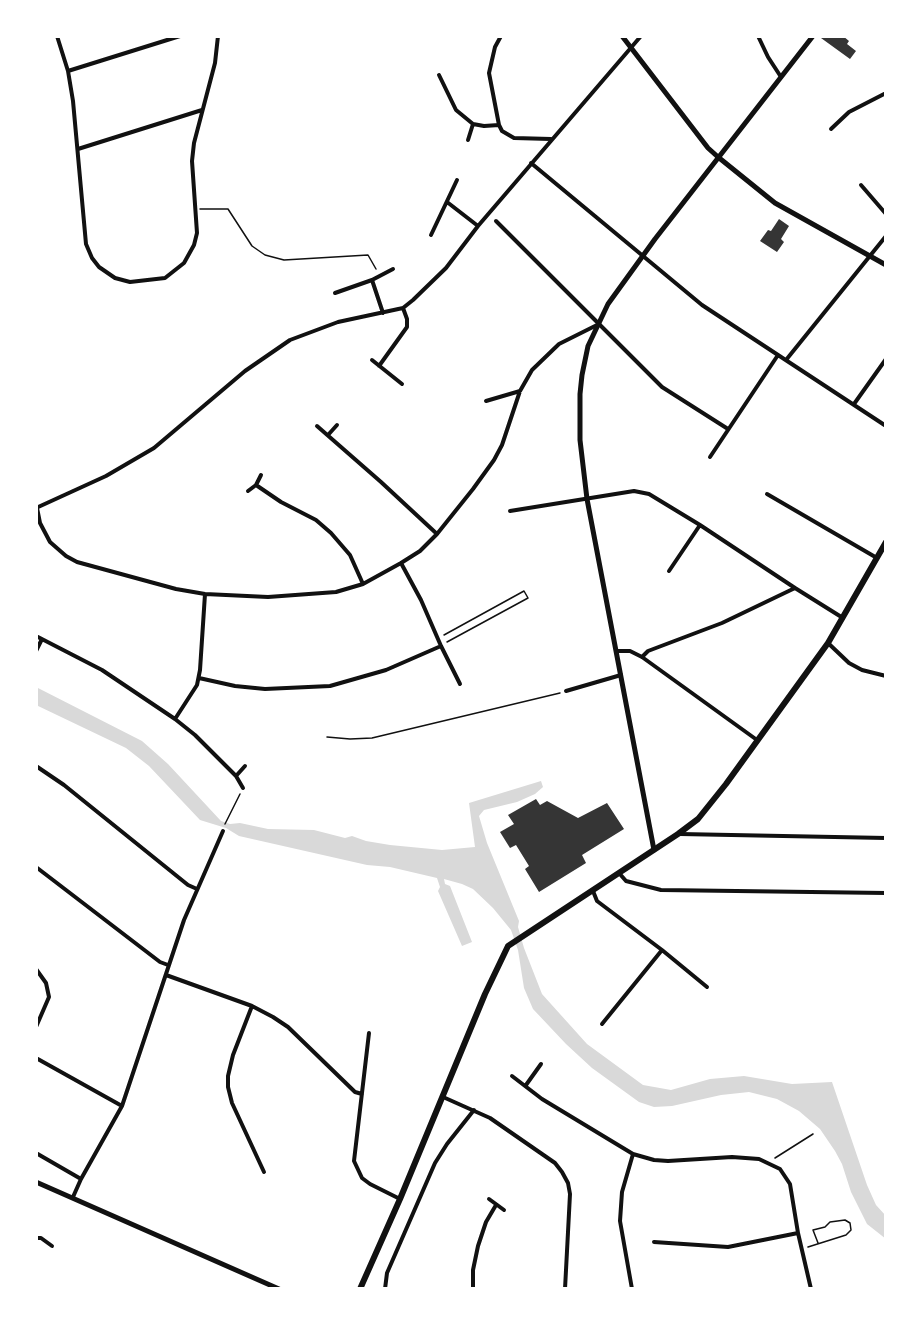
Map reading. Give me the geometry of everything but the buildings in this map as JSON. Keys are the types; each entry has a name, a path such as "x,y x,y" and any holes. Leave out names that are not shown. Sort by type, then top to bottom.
{"main road":[{"path":"360,1289 503,952 530,930 593,891 698,819 828,643 886,542"}],"street":[{"path":"57,36 68,71 78,149 86,244 99,267 115,278 130,282 165,278 176,271 190,255 194,245 197,233 192,161 202,110 215,63 218,36"},
{"path":"68,71 180,36"},
{"path":"501,36 495,47 489,73 499,125 502,131 514,138 551,139"},
{"path":"622,36 708,148 718,157 776,203 886,265"},
{"path":"597,325 575,335 551,351 532,370 520,391 502,445 494,460 437,534 420,551 363,584 336,592 297,596 248,597 205,594 157,584 77,562 50,542 40,523 37,508 106,476 154,448 245,371 291,339 339,322 403,308 446,268 551,139 641,36"},
{"path":"758,36 782,78"},
{"path":"654,850 587,499 580,440 580,394 588,346 608,304 643,255 813,36"},
{"path":"439,75 456,110 473,124 499,125"},
{"path":"831,129 849,112 886,93"},
{"path":"78,149 202,110"},
{"path":"468,140 473,124"},
{"path":"531,163 702,305 886,426"},
{"path":"431,235 457,180"},
{"path":"861,185 886,214"},
{"path":"447,202 478,226"},
{"path":"496,221 597,325 662,387 728,429"},
{"path":"786,360 886,236"},
{"path":"335,293 372,280 393,269"},
{"path":"372,280 383,314"},
{"path":"379,366 407,327 403,308"},
{"path":"710,457 778,355"},
{"path":"854,404 886,359"},
{"path":"372,360 402,384"},
{"path":"486,401 520,391"},
{"path":"328,435 337,425"},
{"path":"317,426 437,534"},
{"path":"248,491 256,485 261,475"},
{"path":"256,485 281,502 316,520 331,533 350,555 363,584"},
{"path":"510,510 634,491 649,494 843,618"},
{"path":"767,494 878,558"},
{"path":"669,571 700,525"},
{"path":"400,564 421,600 460,684"},
{"path":"642,657 648,651 722,623 795,588"},
{"path":"175,718 193,692 199,678 205,594"},
{"path":"36,636 102,670 175,718 236,776 243,788"},
{"path":"36,651 42,639"},
{"path":"828,643 849,663 862,670 886,676"},
{"path":"199,678 235,686 265,689 330,686 386,670 441,646"},
{"path":"616,651 630,651 642,657 757,740"},
{"path":"566,691 621,675"},
{"path":"36,766 64,785 188,885 197,889"},
{"path":"236,776 245,766"},
{"path":"73,1197 122,1106 136,1070 168,965 197,889 223,831"},
{"path":"678,834 886,838"},
{"path":"36,867 160,962 168,965"},
{"path":"619,873 626,881 661,890 886,893"},
{"path":"593,891 597,902 707,987"},
{"path":"602,1024 662,950"},
{"path":"36,969 46,983 49,997 36,1027"},
{"path":"166,975 252,1006 273,1017 288,1027 355,1092 362,1094"},
{"path":"252,1006 233,1055 228,1087 232,1103 264,1172"},
{"path":"369,1032 354,1161 362,1178 400,1199"},
{"path":"36,1058 122,1106"},
{"path":"526,1085 541,1064"},
{"path":"512,1076 542,1100 633,1154 668,1161 732,1156 764,1161 780,1169 790,1184 811,1289"},
{"path":"443,1097 490,1118 555,1163 568,1183 570,1194 565,1289"},
{"path":"385,1289 387,1274 435,1163 474,1110"},
{"path":"36,1153 81,1179"},
{"path":"632,1289 620,1221 622,1192 633,1154"},
{"path":"36,1183 73,1197 279,1289"},
{"path":"489,1199 504,1210"},
{"path":"473,1289 473,1270 478,1246 486,1222 496,1204"},
{"path":"654,1242 728,1247 798,1233"},
{"path":"36,1238 41,1238 52,1246"}],"path":[{"path":"195,208 228,209 252,246 265,255 284,260 368,255 380,275"},
{"path":"438,638 524,591 528,598 441,646"},
{"path":"327,737 372,738 566,691"},
{"path":"227,819 243,788"},
{"path":"775,1158 813,1134"},
{"path":"802,1249 846,1235 851,1230 850,1223 845,1220 830,1222 825,1227 813,1230 818,1243"}],"shaded area":[{"path":"36,687 142,741 168,764 221,821 230,824 240,823 268,829 314,830 345,838 352,836 390,845 442,850 475,847 469,803 541,781 543,787 535,794 517,802 484,810 479,816 487,843 519,921 518,927 524,948 542,994 587,1044 643,1085 671,1090 710,1079 744,1076 792,1084 832,1082 867,1185 876,1205 886,1216 886,1239 867,1224 851,1192 835,1151 820,1129 799,1111 777,1099 749,1092 721,1095 672,1106 654,1107 639,1102 592,1068 533,1009 524,988 518,950 511,930 473,889 444,879 445,884 450,886 472,942 462,946 438,891 440,887 437,878 390,867 367,865 239,836 226,828 200,820 149,766 126,748 36,705"}]}
